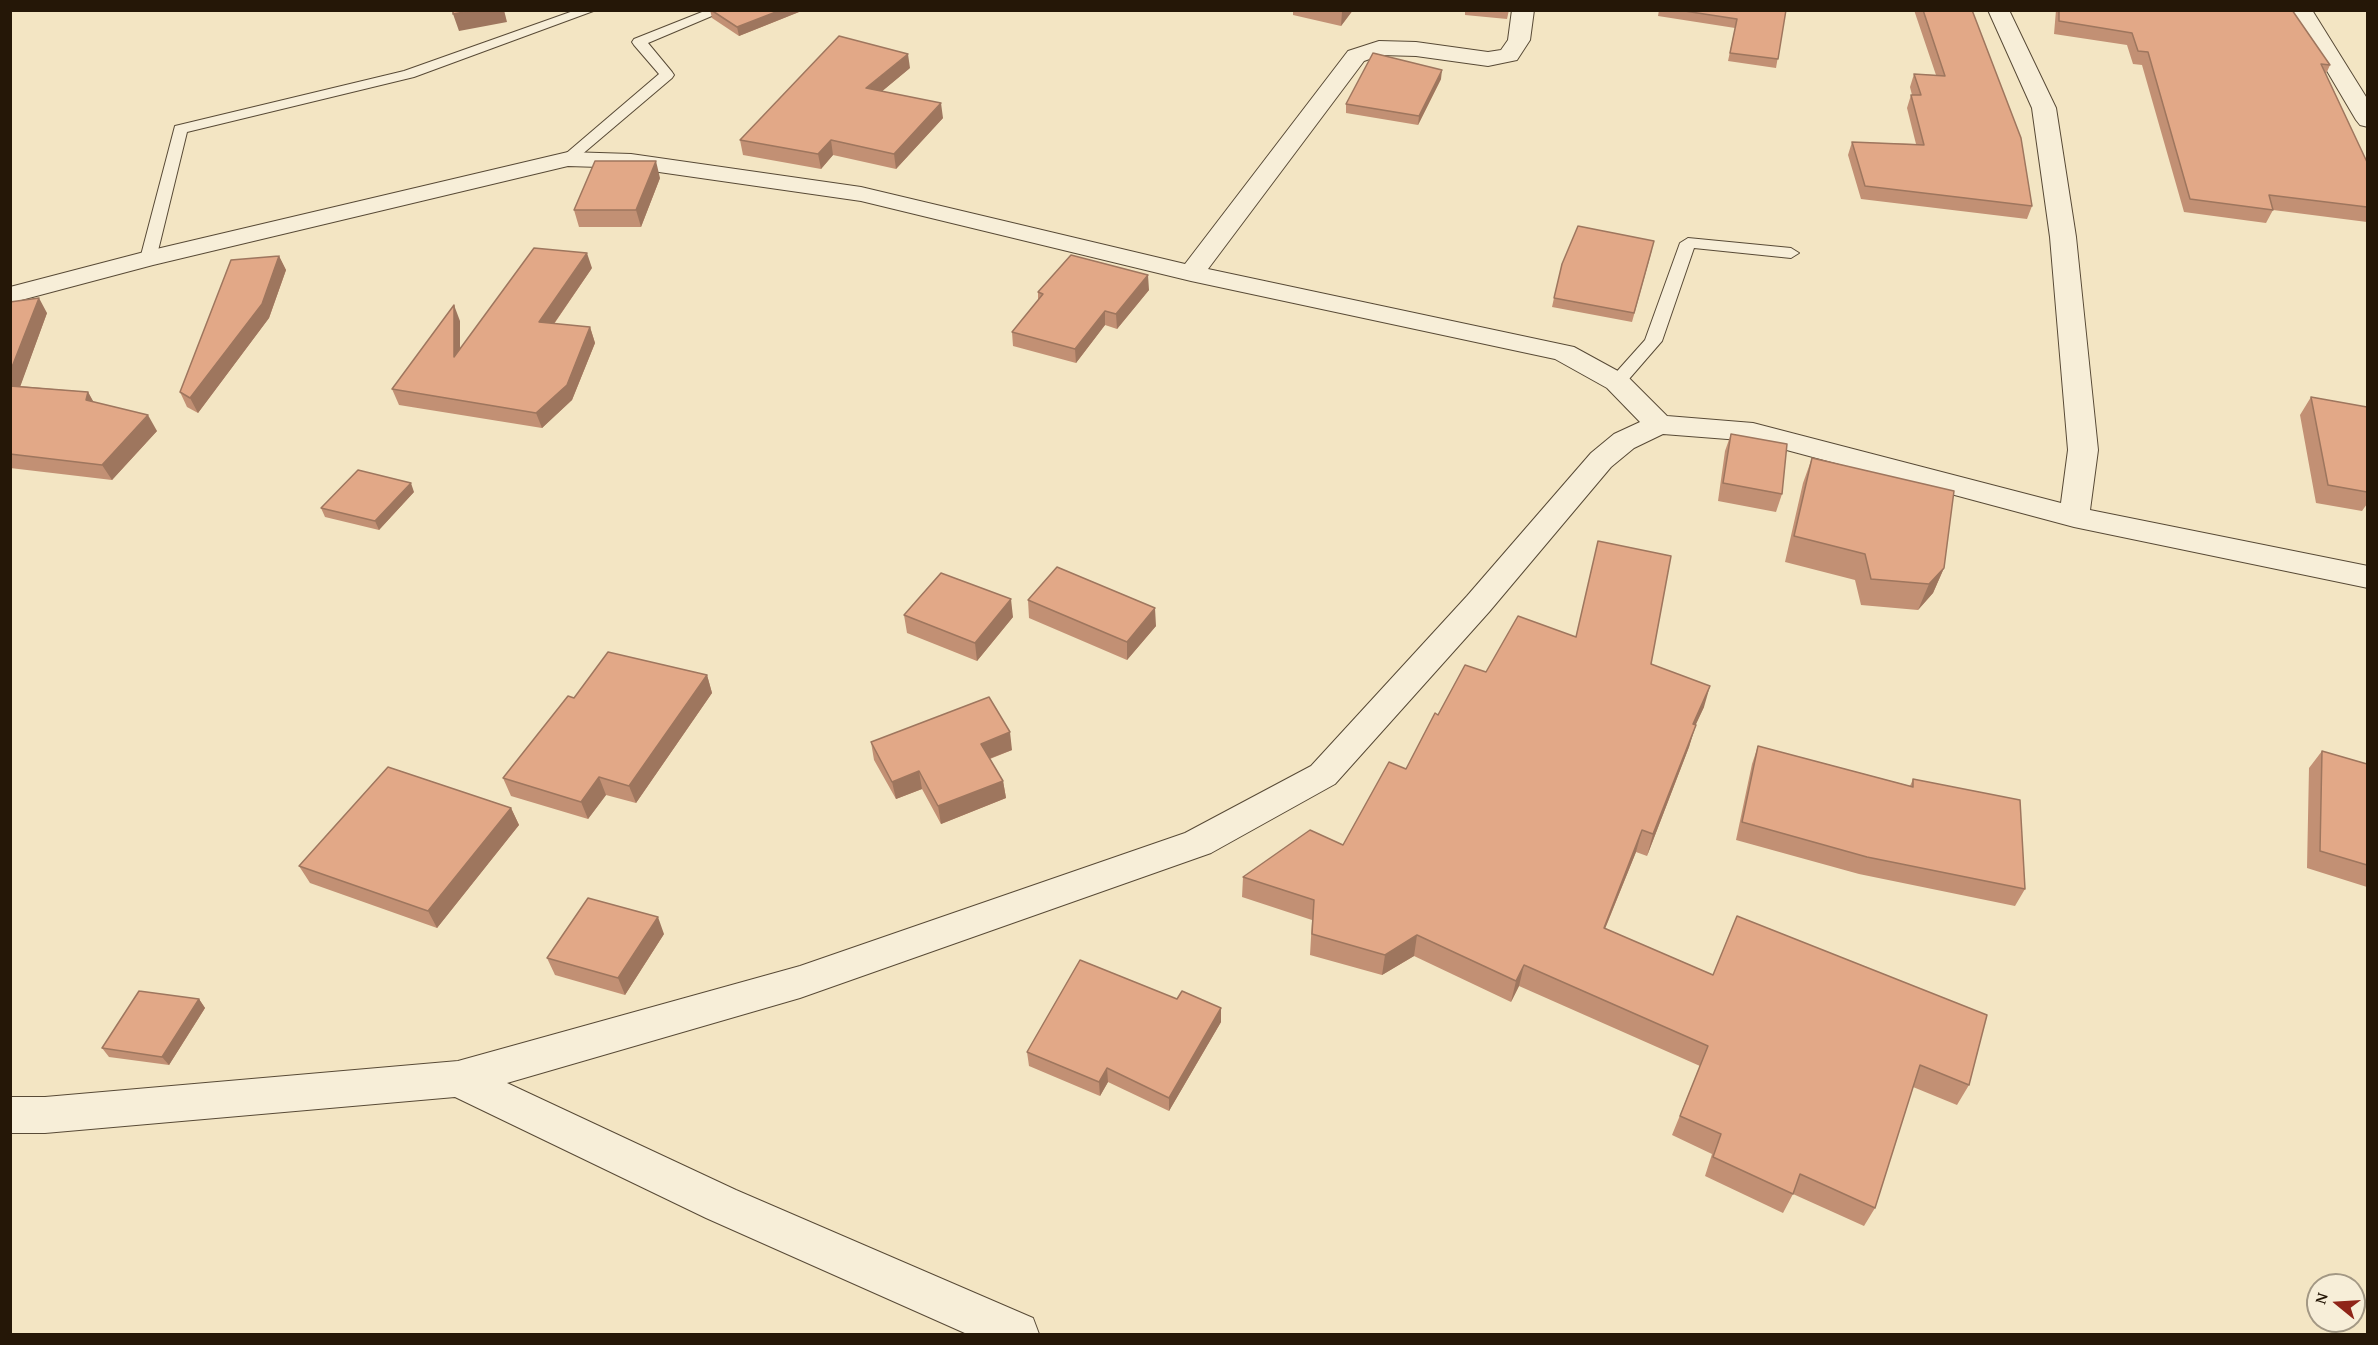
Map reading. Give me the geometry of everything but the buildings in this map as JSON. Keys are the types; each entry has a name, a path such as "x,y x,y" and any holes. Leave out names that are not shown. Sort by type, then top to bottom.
{"street":[{"path":"1191,273 1356,56 1379,48 1416,49 1488,59 1509,55 1519,40 1523,10"},
{"path":"1998,10 2044,108 2063,237 2083,450 2074,517"},
{"path":"2301,10 2367,120"},
{"path":"10,295 148,259 568,159 631,161 861,194 1191,273 1564,353 1617,382 1659,425"},
{"path":"10,1115 45,1115 458,1079 800,982 1198,843 1323,775 1478,604 1601,460 1624,441 1659,425 1753,432 2074,517 2367,577"},
{"path":"458,1079 721,1204 1017,1335"}],"lane":[{"path":"148,259 180,129 409,74 590,10"},
{"path":"568,159 667,75 639,42 720,10"},
{"path":"1617,382 1653,341 1688,243 1791,253"}]}
